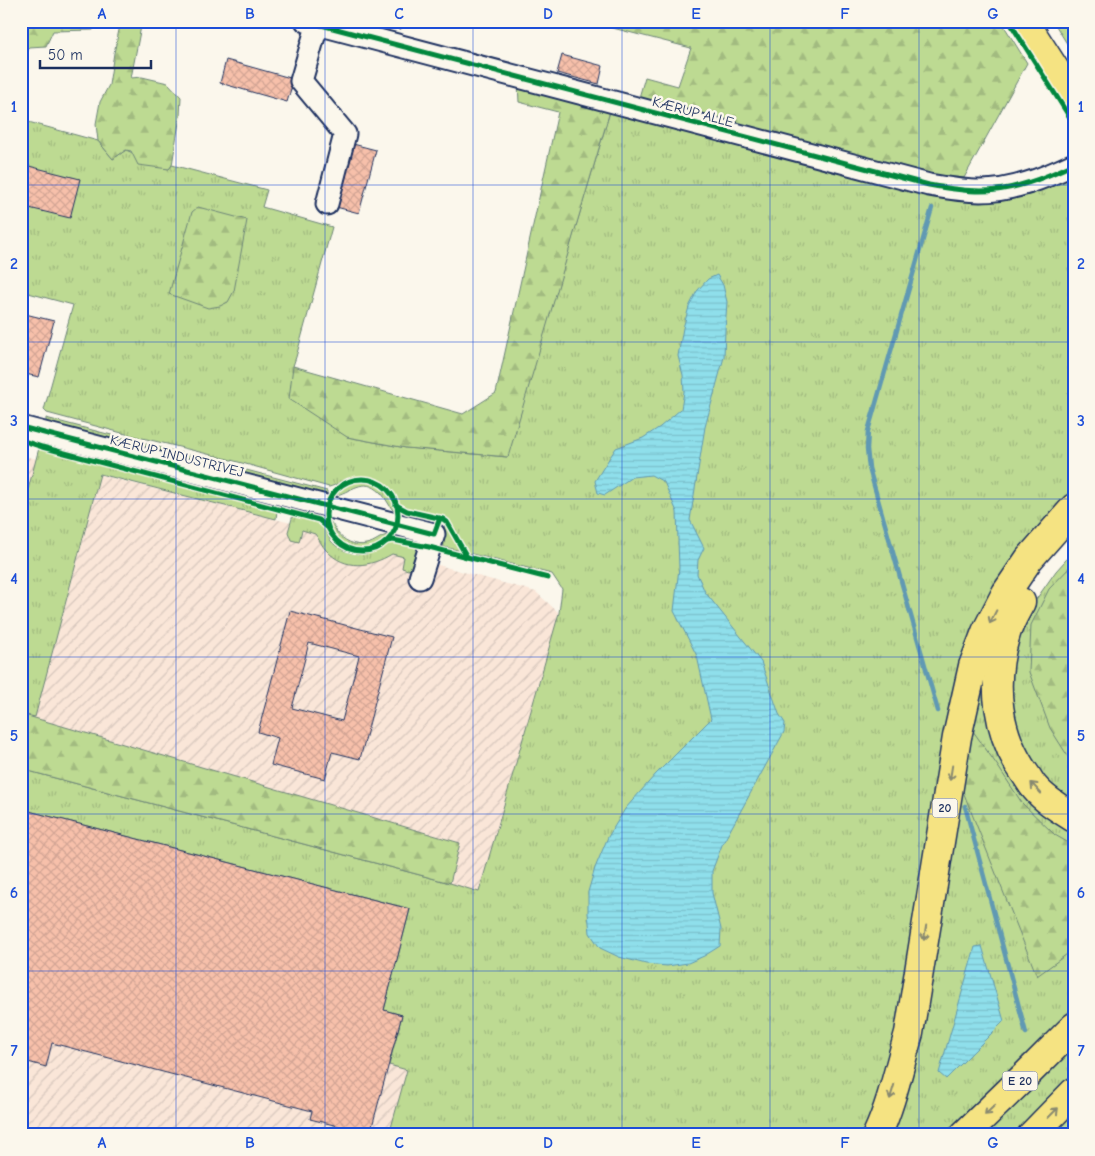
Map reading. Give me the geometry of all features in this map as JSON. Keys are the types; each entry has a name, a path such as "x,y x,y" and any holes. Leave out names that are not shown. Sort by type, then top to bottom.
{"main road":[{"path":"1024,21 1074,99"},
{"name":"20","path":"877,1135 897,1076 908,1033 957,738 973,666 986,632 1006,593 1029,559 1074,508"},
{"path":"1074,532 1040,574 1023,598 1013,617 1005,636 998,667 997,699 1001,722 1008,744 1019,765 1034,788 1074,818"},
{"name":"E 20","path":"964,1135 1074,1027"},
{"path":"1032,1135 1074,1092"}],"street":[{"name":"KÆRUP ALLE","path":"314,23 929,185 981,191 1005,188 1031,183 1074,164"},
{"path":"314,23 315,32 301,81 345,134 327,204"},
{"name":"KÆRUP INDUSTRIVEJ","path":"21,427 434,534 420,578"}],"shaded area":[{"path":"21,455 291,523 288,532 302,530 315,534 328,552 342,562 392,554 536,592 559,613 412,1135 21,1135"}],"green space":[{"path":"21,21 101,21 93,30 53,31 46,46 29,47 25,60 21,60"},
{"path":"121,21 142,21 131,78 142,77 168,83 181,97 180,116 172,165 169,169 138,165 131,151 126,150 113,159 98,141 96,124 100,102 109,85"},
{"path":"597,21 1001,21 1027,63 964,178 929,175 638,101 645,77 678,86 691,48 597,24"},
{"path":"1053,21 1074,21 1074,50 1069,47"},
{"path":"518,84 610,111 508,457 406,448 347,437 289,399 293,366 463,414 496,393 558,112 519,102"},
{"path":"612,105 989,201 1017,197 1052,186 1074,175 1074,489 1036,532 1012,564 895,1039 865,1135 389,1135 407,1070 389,1065 402,1015 384,1010 410,909 21,809 21,769 479,892 559,613 562,589 552,574 468,553 448,518 404,507 390,490 378,480 351,477 329,487 47,413 44,410 73,305 21,291 21,120 98,141 113,159 126,150 169,169 172,165 267,190 262,207 332,227 293,366 347,437 406,448 507,457"},
{"path":"198,207 247,220 234,291 228,302 220,306 208,308 169,294 192,212"},
{"path":"46,418 327,491 327,495 309,493 48,424"},
{"path":"39,448 277,511 276,519 100,474 35,717 21,714 21,516"},
{"path":"356,481 370,481 381,487 392,498 395,512 381,493 368,485 333,496 340,488"},
{"path":"402,511 431,518 426,522 400,516"},
{"path":"293,515 322,524 330,539 347,552 367,554 381,549 392,542 421,548 415,568 408,570 402,568 404,557 392,554 375,562 358,565 349,564 333,557 315,534 302,530 299,542 291,540 288,532"},
{"path":"328,519 339,535 354,544 362,545 389,535 372,547 355,548 341,542 331,532"},
{"path":"445,524 462,551 440,546"},
{"path":"1074,551 1074,806 1060,796 1032,764 1011,717 1011,662 1020,630 1035,601 1056,571"},
{"path":"1074,563 1074,766 1050,728 1029,672 1031,625 1049,589"},
{"path":"1023,589 991,695 1074,825 1074,1006 946,1135 883,1135 977,675"},
{"path":"21,714 460,843 450,883 21,769"},
{"path":"973,731 1022,803 1055,835 1074,846 1074,949 1037,976 962,789"},
{"path":"1074,1042 1074,1080 1019,1135 980,1135"},
{"path":"1074,1113 1074,1129 1067,1135 1052,1135"}],"water":[{"path":"717,275 723,285 727,302 724,357 705,427 690,520 704,548 698,560 697,574 705,592 761,662 779,714 785,723 784,732 722,845 712,871 712,893 721,929 720,946 688,963 667,966 646,964 619,957 600,948 590,933 588,892 595,868 608,837 625,809 656,774 711,719 697,656 674,611 679,568 677,512 664,482 651,475 632,477 605,495 598,493 595,481 616,448 643,438 660,427 681,409 684,392 683,375 678,356 683,328 689,307 697,291 708,279"},
{"path":"982,946 1004,1021 946,1079 939,1073 975,947"}],"building":[{"path":"370,21 403,21 401,29"},
{"path":"562,55 603,66 599,84 557,73"},
{"path":"226,60 294,79 287,102 220,83"},
{"path":"353,144 376,150 359,213 336,207"},
{"path":"21,164 80,179 70,218 21,206"},
{"path":"21,313 54,321 39,377 21,373"},
{"path":"290,611 392,637 360,759 332,752 325,779 271,765 278,738 258,732","holes":["309,643 359,656 342,721 292,708"]},
{"path":"21,809 410,909 384,1010 402,1015 370,1134 310,1119 312,1111 52,1043 46,1067 21,1060"}],"waterway":[{"path":"932,208 868,431 867,449 869,468 938,711"},
{"path":"965,806 1026,1033"}],"cycle path":[{"path":"306,21 929,185 974,191 1004,189 1040,179 1074,164"},
{"path":"1009,21 1074,124"},
{"path":"21,427 434,534 440,518"},
{"path":"21,440 319,520 327,527"},
{"path":"369,479 388,489 396,501 398,515 396,529 388,541 376,549 355,551 336,541 328,529 326,508 336,489 348,481 369,479"},
{"path":"387,541 393,540 429,547 467,557 447,522 443,519 407,511 396,505"},
{"path":"467,557 548,578"}]}
